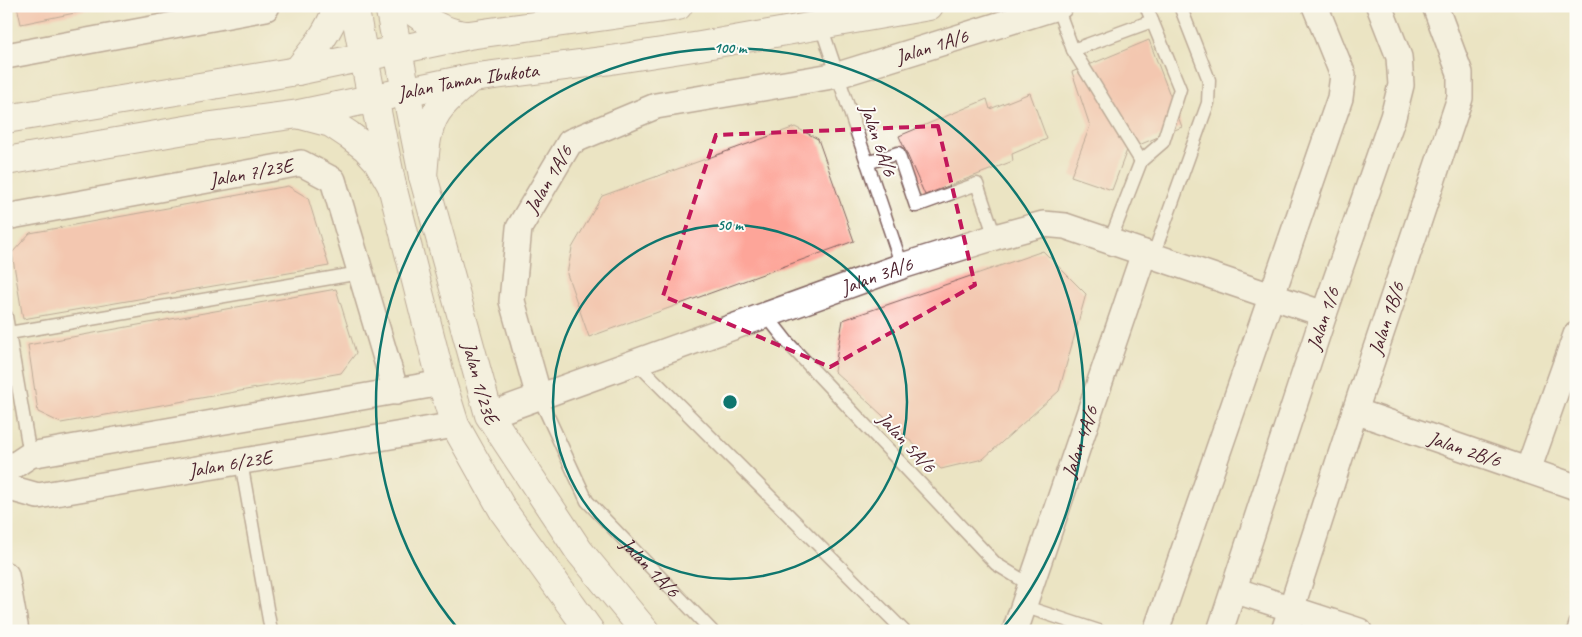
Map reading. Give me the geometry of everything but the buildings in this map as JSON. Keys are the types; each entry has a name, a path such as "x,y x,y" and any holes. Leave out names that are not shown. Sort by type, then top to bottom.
{"main road":[{"path":"297,71 325,35 338,6"},
{"name":"Jalan 1/23E","path":"354,6 372,99 377,112 392,186 442,383 455,425 504,512 581,629"},
{"name":"Jalan 1/23E","path":"389,6 423,176 489,415 578,551 646,631"},
{"path":"406,6 431,24 456,33 469,35"},
{"path":"6,119 297,71 469,35 678,6"},
{"name":"Jalan Taman Ibukota","path":"6,161 197,128 299,114 471,78 611,60 821,26 918,7"},
{"path":"423,176 428,130 436,112 471,78"},
{"path":"299,114 331,124 366,148 377,160 392,186"}],"street":[{"path":"6,56 266,8 267,6"},
{"path":"1156,631 1340,98 1343,75 1315,6"},
{"name":"Jalan 1/6","path":"1220,631 1324,314 1393,117 1401,85 1398,57 1379,6"},
{"name":"Jalan 1B/6","path":"1288,620 1355,411 1460,98 1460,73 1435,6"},
{"name":"Jalan 1A/6","path":"538,397 512,301 519,228 570,142 656,106 838,75 1058,7"},
{"name":"Jalan 7/23E","path":"6,217 301,163 332,180 396,392"},
{"name":"Jalan 3A/6","path":"489,415 902,266 1043,224 1065,226 1324,314"},
{"name":"Jalan 4A/6","path":"1015,631 1148,254"},
{"path":"1528,470 1576,335"},
{"path":"6,471 30,455 442,383"},
{"name":"Jalan 2B/6","path":"1355,411 1576,487"},
{"name":"Jalan 6/23E","path":"6,487 38,496 455,425"},
{"path":"6,575 16,631"},
{"path":"1234,590 1288,620 1359,631"}],"lane":[{"path":"1110,242 1141,161 1162,142 1180,88 1146,6"},
{"path":"1148,254 1208,103 1209,80 1180,6"},
{"path":"1058,7 1073,50 1141,161"},
{"path":"1073,50 1152,21"},
{"name":"Jalan 6A/6","path":"821,26 902,266"},
{"path":"867,163 898,153 916,206 977,184 995,237"},
{"path":"9,333 360,273"},
{"name":"Jalan 5A/6","path":"766,315 788,343 1027,596 1099,631"},
{"path":"6,316 30,455"},
{"path":"636,362 904,631"},
{"name":"Jalan 1A/6","path":"538,397 587,501 712,631"},
{"path":"241,462 271,631"},
{"path":"1573,631 1576,622"}],"highlighted area":[{"path":"938,126 975,285 830,367 663,296 716,135"}]}
